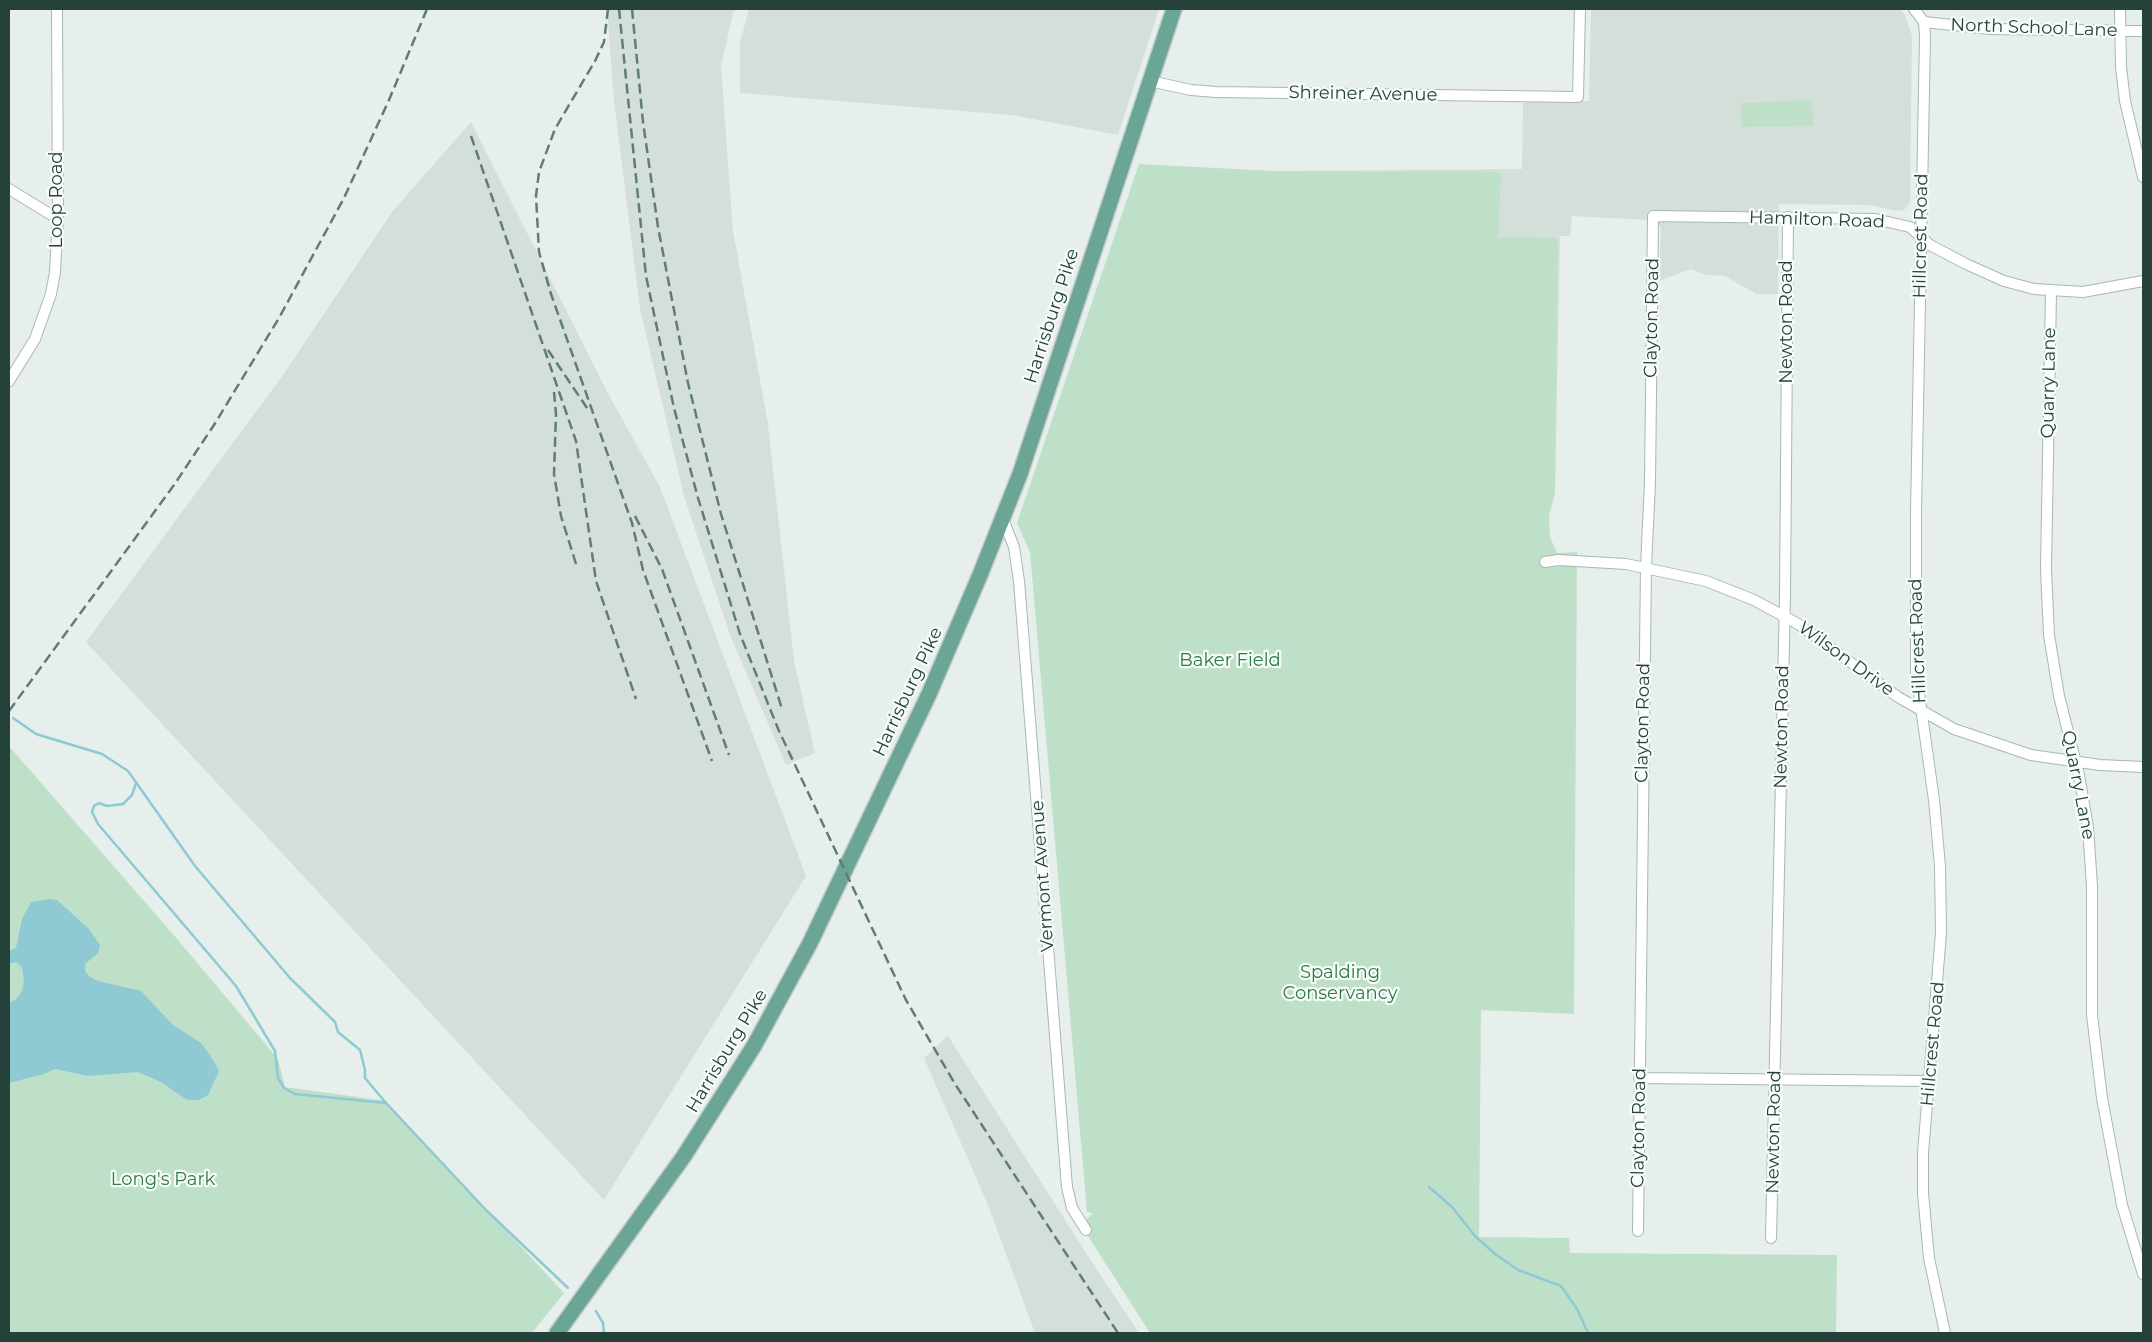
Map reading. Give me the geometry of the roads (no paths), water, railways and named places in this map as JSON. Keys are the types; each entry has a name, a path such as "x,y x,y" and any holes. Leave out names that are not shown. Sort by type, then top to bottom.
{"main road":[{"name":"Harrisburg Pike","path":"557,1333 694,1142 731,1085 776,1006 818,926 929,694 1003,519 1047,395 1096,240 1174,9"}],"street":[{"name":"Loop Road","path":"9,381 35,339 51,294 57,255 57,9"},
{"name":"Shreiner Avenue","path":"1150,81 1191,90 1216,92 1578,97 1580,9"},
{"path":"1914,9 1924,22"},
{"path":"2120,9 2121,67 2125,100 2143,177"},
{"name":"North School Lane","path":"1924,22 1990,29 2143,31"},
{"name":"Hillcrest Road","path":"1924,22 1916,543 1916,672 1934,800 1940,885 1940,971 1923,1153 1925,1225 1936,1294 1945,1333"},
{"path":"9,189 58,219"},
{"name":"Hamilton Road","path":"1653,216 1788,216 1875,219 1910,227 1930,245 1989,275 2034,289 2051,292 2083,292 2143,282"},
{"name":"Clayton Road","path":"1638,1231 1646,567 1650,482 1653,216"},
{"name":"Newton Road","path":"1771,1238 1783,615 1788,216"},
{"name":"Quarry Lane","path":"2051,292 2047,614 2054,669 2084,803 2091,864 2092,1015 2102,1098 2122,1205 2143,1274"},
{"name":"Vermont Avenue","path":"1003,519 1014,547 1021,600 1067,1187 1072,1208 1086,1230"},
{"name":"Wilson Drive","path":"1545,562 1558,560 1626,564 1706,581 1754,600 1783,615 1826,642 1898,697 1954,729 2015,751 2075,762 2143,767"},
{"path":"1639,1078 1929,1081"}],"water":[{"path":"50,899 57,900 89,929 100,945 98,953 85,964 85,971 90,977 98,981 141,991 173,1025 201,1043 219,1071 208,1095 199,1100 187,1100 161,1082 138,1072 88,1076 55,1069 44,1074 9,1083 9,1003 16,999 22,991 24,981 22,967 16,962 9,964 9,951 16,948 22,919 31,902"}],"waterway":[{"path":"13,718 36,734 102,754 128,771 195,866 290,978 335,1022 338,1032 360,1050 365,1078 386,1103 486,1210 568,1288"},
{"path":"136,783 132,795 123,804 107,806 99,803 94,806 92,812 98,824 236,986 275,1051 278,1078 284,1088 295,1094 386,1103"},
{"path":"1429,1187 1452,1207 1475,1236 1495,1254 1518,1270 1561,1286 1577,1309 1588,1333"},
{"path":"596,1311 603,1323 604,1333"}],"railway":[{"path":"9,711 174,485 214,425 279,318 344,198 389,100 427,9"},
{"path":"608,9 604,42 555,129 539,172 536,196 539,252 551,294 632,523 643,570 712,761"},
{"path":"619,9 646,276 674,408 698,498 740,634 779,731 906,1000 955,1084 1118,1333"},
{"path":"632,9 643,122 658,227 688,383 721,514 782,709"},
{"path":"471,136 576,441 596,581 636,699"},
{"path":"548,350 587,408"},
{"path":"554,392 556,414 554,474 561,516 576,564"},
{"path":"635,516 662,569 729,755"}],"park label":[{"name":"Baker Field","path":"1230,661"},
{"name":"Spalding Conservancy","path":"1340,983"},
{"name":"Long's Park","path":"163,1180"}]}
